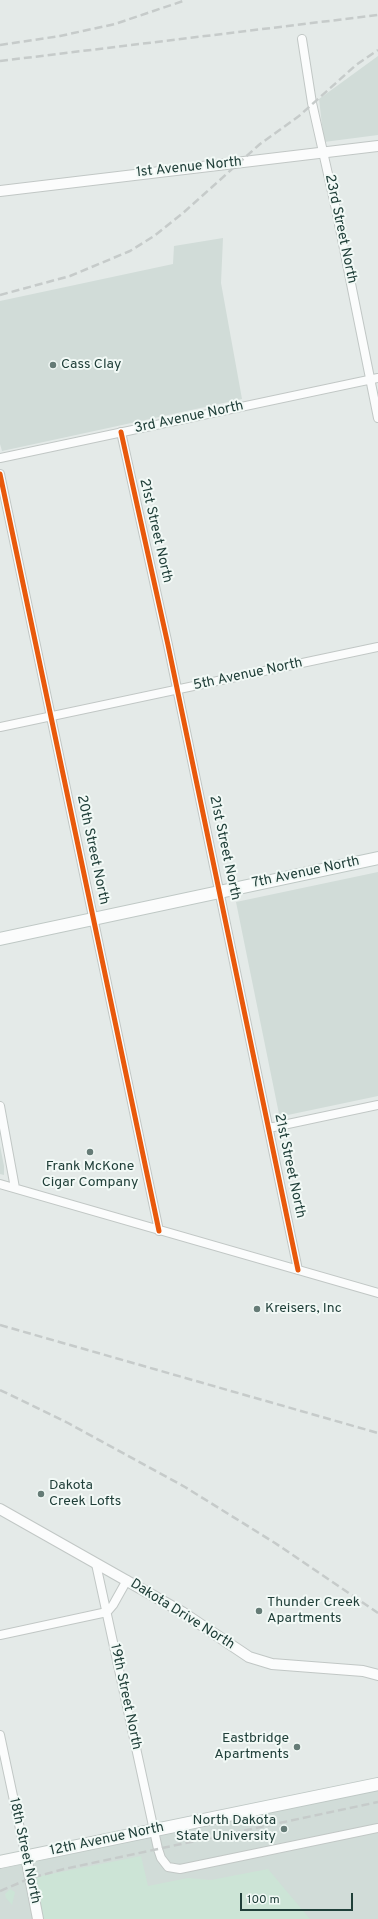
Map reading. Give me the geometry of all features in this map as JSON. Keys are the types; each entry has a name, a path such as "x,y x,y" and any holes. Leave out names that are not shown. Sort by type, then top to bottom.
{"main road":[{"name":"7th Avenue North","path":"0,939 378,858"},
{"name":"12th Avenue North","path":"0,1862 378,1784"}],"street":[{"name":"23rd Street North","path":"302,39 312,103 374,379 378,418"},
{"name":"1st Avenue North","path":"0,191 378,146"},
{"name":"3rd Avenue North","path":"0,458 374,379"},
{"name":"21st Street North","path":"121,432 178,690 298,1270"},
{"name":"20th Street North","path":"0,474 159,1230"},
{"name":"5th Avenue North","path":"0,727 378,648"},
{"path":"269,1128 378,1105"},
{"path":"0,1106 15,1188"},
{"path":"0,1184 378,1293"},
{"name":"Dakota Drive North","path":"0,1509 182,1612 249,1657 272,1664 363,1671 378,1675"},
{"name":"19th Street North","path":"96,1564 154,1830 161,1858 168,1867 180,1869 378,1828"},
{"path":"0,1635 107,1612 113,1605 126,1580"},
{"name":"18th Street North","path":"0,1735 38,1919"}],"shaded area":[{"path":"378,56 378,135 324,142 319,99"},
{"path":"223,238 221,283 242,399 2,451 0,444 0,301 173,264 174,246"},
{"path":"378,872 378,1096 283,1116 279,1114 236,902"},
{"path":"0,1146 4,1166 4,1175 0,1174"},
{"name":"North Dakota State University","path":"378,1789 378,1919 0,1919 0,1869"}],"green space":[{"path":"141,1856 148,1886 188,1878 211,1880 268,1869 310,1919 38,1919 31,1878"},
{"path":"10,1889 15,1892 12,1905 6,1898 5,1894"}],"railway":[{"path":"0,45 60,36 115,24 186,0"},
{"path":"0,61 378,15"},
{"path":"0,295 70,276 130,251 154,236 183,213 260,144 299,116 356,65 378,50"},
{"path":"0,1325 378,1433"},
{"path":"0,1390 68,1423 185,1487 275,1543 378,1613"},
{"path":"0,1891 31,1878 64,1869 378,1802"}],"cycle path":[{"path":"121,432 168,645 298,1270"},
{"path":"0,474 159,1231"}],"place":[{"name":"Cass Clay","path":"53,365"},
{"name":"Frank McKone Cigar Company","path":"90,1152"},
{"name":"Kreisers, Inc","path":"257,1309"},
{"name":"Dakota Creek Lofts","path":"41,1494"},
{"name":"Thunder Creek Apartments","path":"259,1611"},
{"name":"Eastbridge Apartments","path":"297,1747"},
{"name":"North Dakota State University","path":"284,1829"}]}
